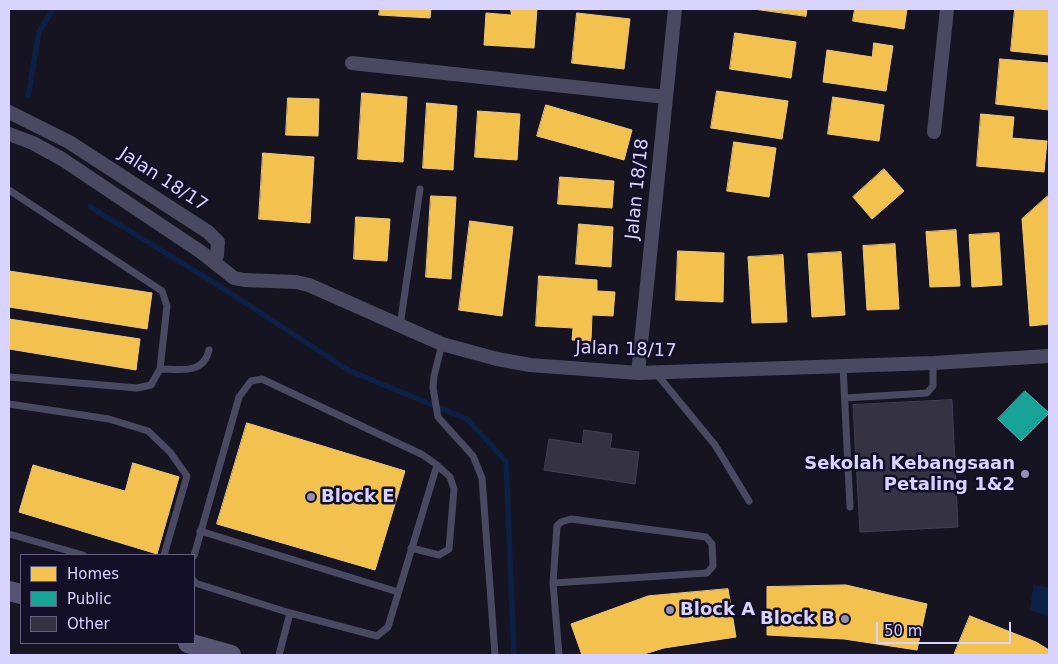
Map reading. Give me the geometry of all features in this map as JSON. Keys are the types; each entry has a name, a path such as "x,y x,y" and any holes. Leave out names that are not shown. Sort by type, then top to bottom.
{"main road":[{"path":"192,644 231,655"}],"street":[{"name":"Jalan 18/18","path":"638,373 676,9"},
{"path":"934,132 947,9"},
{"path":"352,63 666,97"},
{"path":"9,112 69,142 62,159"},
{"path":"9,134 33,143 62,159 217,264"},
{"name":"Jalan 18/17","path":"69,142 208,232 218,242 217,264 234,278 296,282 309,285 442,344 508,362 638,373 933,363 1049,356"}],"lane":[{"path":"400,326 420,189"},
{"path":"9,190 162,291 167,306 160,369 151,385 137,388 9,377"},
{"path":"442,344 433,388 438,416 473,456 482,478 495,655"},
{"path":"160,369 196,368 206,360 209,350"},
{"path":"845,398 927,394 933,386 933,363"},
{"path":"843,366 850,507"},
{"path":"654,372 715,445 748,500"},
{"path":"194,554 239,397 251,381 262,379 423,455 450,477 454,489 449,549 439,555 411,548"},
{"path":"9,404 109,419 148,431 170,452 187,476 164,554"},
{"path":"195,583 290,613 377,636 388,627 437,466"},
{"path":"553,583 707,573 713,566 712,544 706,537 571,519 561,522 557,526 553,583 559,655"},
{"path":"200,531 398,592"},
{"path":"9,534 80,554"},
{"path":"279,655 290,613"}],"water":[{"path":"1033,585 1049,587 1049,617 1030,610"}],"building: Homes":[{"path":"380,9 431,9 430,18 379,15"},
{"path":"511,9 537,9 534,48 484,45 486,13 511,15"},
{"path":"754,9 807,9 806,16"},
{"path":"855,9 907,9 904,29 853,21"},
{"path":"1015,9 1049,9 1049,55 1011,51"},
{"path":"577,13 630,19 624,69 572,63"},
{"path":"735,33 796,42 791,78 730,69"},
{"path":"874,43 893,46 886,91 823,82 827,50 872,57"},
{"path":"1000,59 1049,63 1049,110 996,104"},
{"path":"717,91 788,101 782,139 711,128"},
{"path":"362,93 407,97 403,162 358,159"},
{"path":"833,97 884,105 879,141 828,134"},
{"path":"288,98 319,99 318,136 286,135"},
{"path":"427,103 457,106 453,170 423,168"},
{"path":"546,105 632,130 624,160 537,136"},
{"path":"478,111 520,114 517,160 475,157"},
{"path":"981,114 1014,117 1012,138 1047,141 1044,172 977,166"},
{"path":"734,142 776,148 769,197 727,191"},
{"path":"263,153 314,157 310,223 259,219"},
{"path":"884,169 904,191 872,219 853,197"},
{"path":"560,177 614,181 612,208 558,204"},
{"path":"1049,195 1049,324 1030,326 1022,219"},
{"path":"431,196 456,197 451,279 426,277"},
{"path":"356,217 390,219 387,261 354,259"},
{"path":"470,221 513,227 502,316 459,310"},
{"path":"579,224 613,227 611,267 576,264"},
{"path":"956,230 960,286 930,287 926,232"},
{"path":"999,233 1002,285 972,287 969,235"},
{"path":"895,244 899,309 867,310 863,246"},
{"path":"678,251 724,253 723,302 676,300"},
{"path":"841,252 845,315 812,317 808,254"},
{"path":"783,255 787,322 752,323 748,257"},
{"path":"9,271 152,293 147,329 9,307"},
{"path":"539,276 597,280 597,291 615,292 613,316 592,315 591,341 572,340 573,328 536,326"},
{"path":"9,319 140,339 136,370 9,349"},
{"name":"Block E","path":"247,423 405,471 375,570 217,524"},
{"path":"133,463 179,477 157,554 19,512 33,465 125,491"},
{"name":"Block B","path":"846,585 927,604 917,650 844,639 767,635 767,587"},
{"name":"Block A","path":"728,589 736,637 664,648 641,655 582,655 571,624 648,596"},
{"path":"970,616 1036,642 1049,650 1049,655 954,655"}],"building: Public":[{"path":"1025,391 1049,413 1021,441 998,419"}],"building: Other":[{"path":"952,400 958,527 860,532 853,405"},
{"path":"584,430 612,434 610,448 639,452 635,484 544,470 549,439 582,444"}],"waterway":[{"path":"28,96 39,32 53,9"},
{"path":"90,207 210,280 350,371 467,419 506,461 514,655"}],"place":[{"name":"Sekolah Kebangsaan Petaling 1&2","path":"1025,474"},
{"name":"Block E","path":"311,497"},
{"name":"Block A","path":"670,610"},
{"name":"Block B","path":"845,619"}]}
